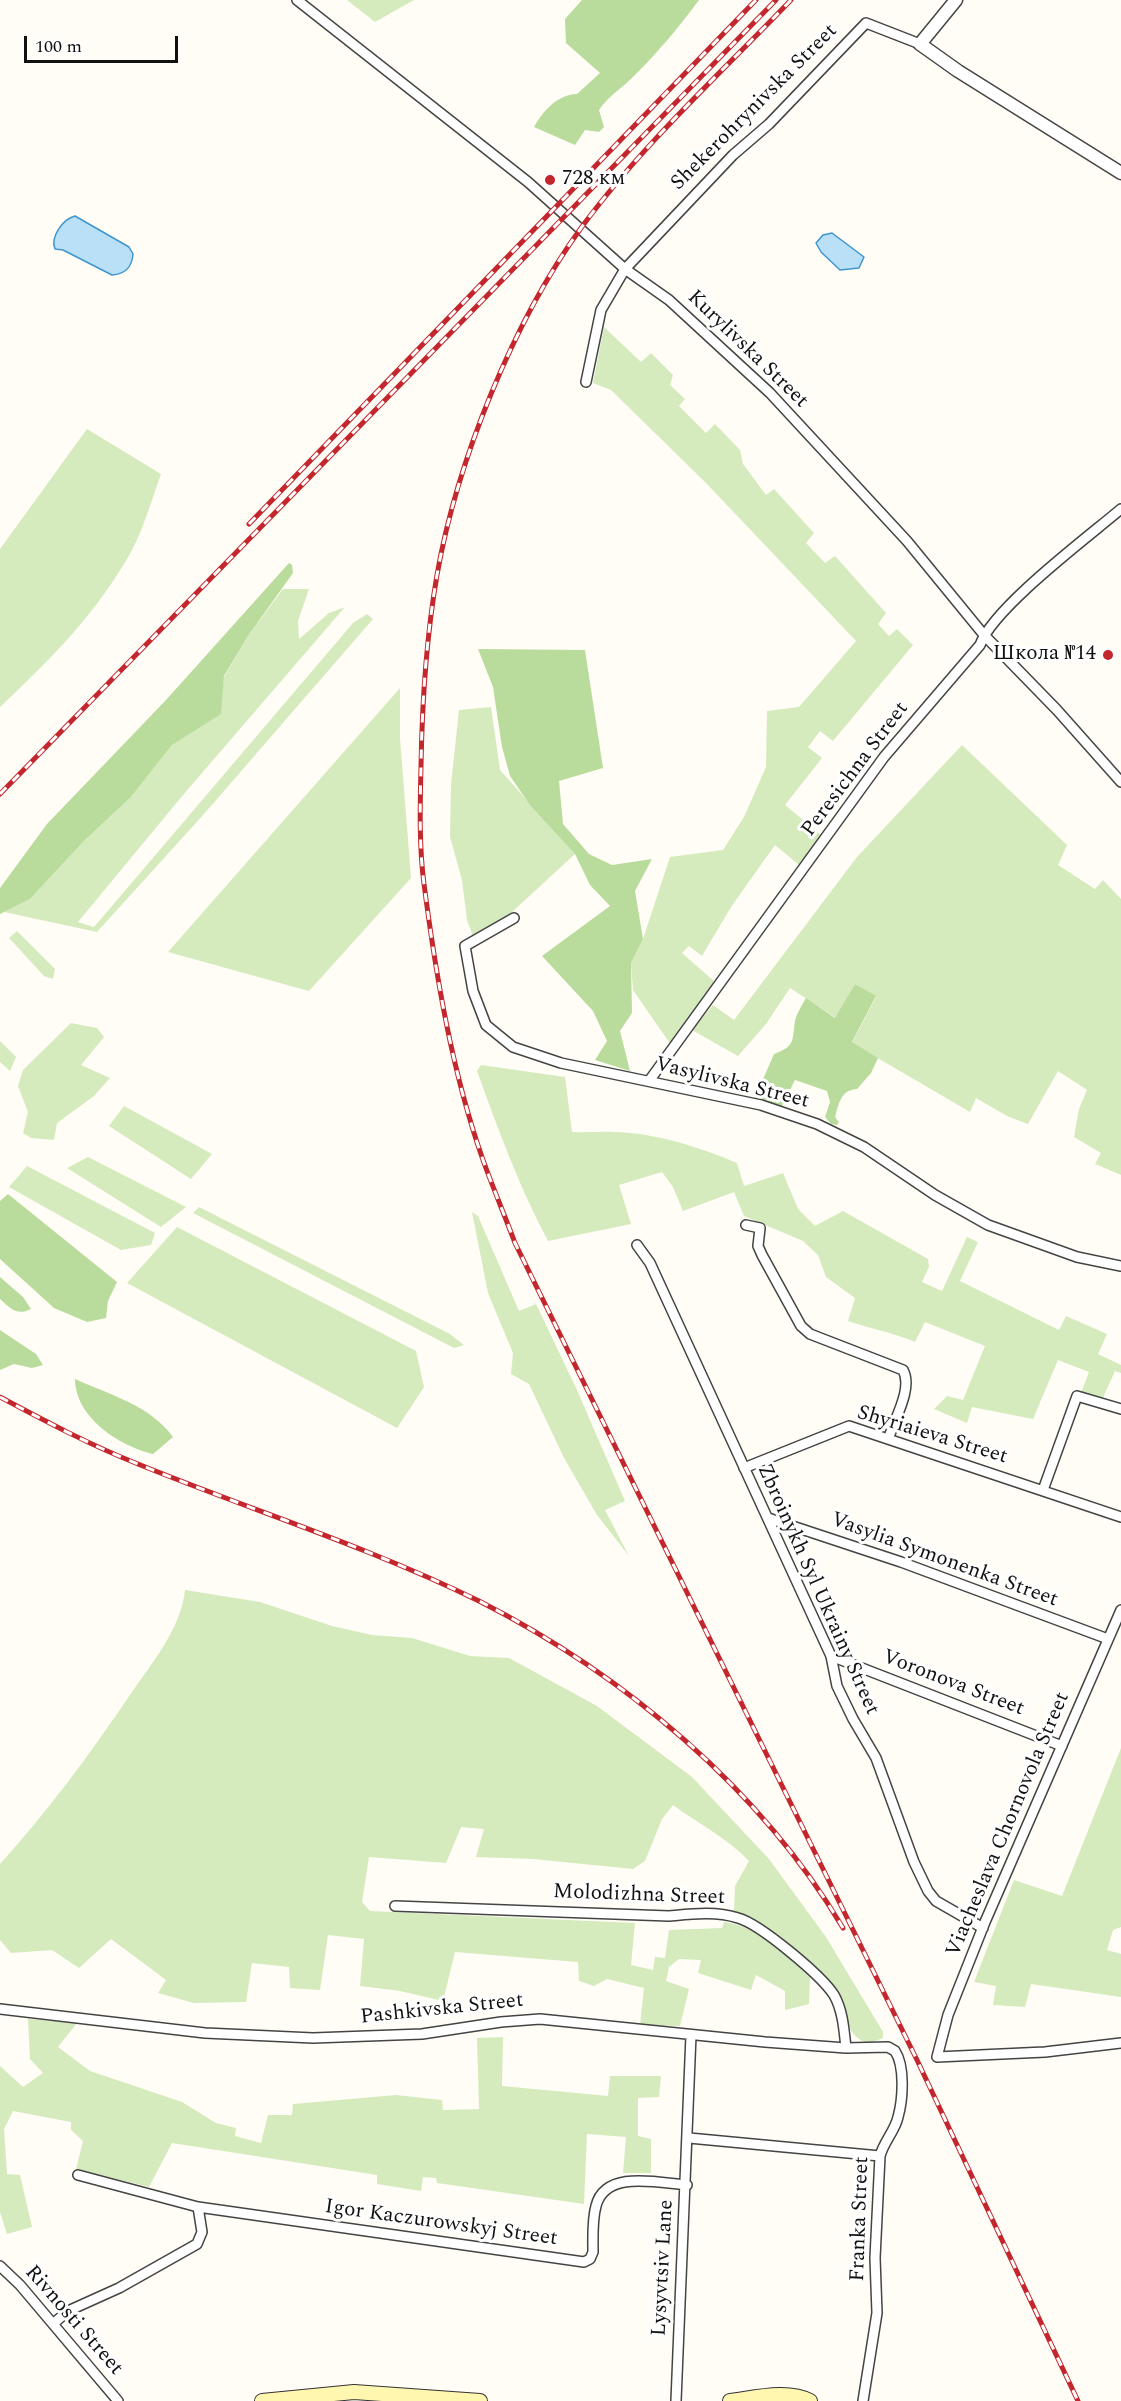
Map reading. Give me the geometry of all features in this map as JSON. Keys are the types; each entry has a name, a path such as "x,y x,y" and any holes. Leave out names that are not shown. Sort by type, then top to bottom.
{"main road":[{"path":"262,2401 354,2392 480,2401"},
{"path":"730,2401 782,2395 804,2397 810,2401"}],"street":[{"name":"Kurylivska Street","path":"297,0 474,137 625,268 669,300 770,393 907,541 984,635 1057,710 1121,782"},
{"path":"920,44 956,0"},
{"name":"Shekerohrynivska Street","path":"586,382 601,310 625,268 733,155 770,124 866,23 920,44 958,71 1121,173"},
{"name":"Peresichna Street","path":"649,1081 884,757 980,645 988,626 1040,577 1121,509"},
{"name":"Vasylivska Street","path":"514,918 465,946 473,991 486,1025 513,1047 561,1063 761,1105 817,1124 864,1147 935,1195 988,1225 1077,1257 1121,1266"},
{"path":"746,1225 760,1228 758,1246 762,1256 801,1326 810,1334 903,1370 908,1378 906,1389 889,1437"},
{"name":"Zbroinykh Syl Ukrainy Street","path":"638,1245 650,1263 831,1656 837,1686 876,1758 914,1862 928,1891 936,1901 983,1928"},
{"path":"1043,1490 1077,1396 1121,1409"},
{"name":"Shyriaieva Street","path":"744,1468 849,1426 889,1437 1121,1517"},
{"name":"Vasylia Symonenka Street","path":"768,1518 901,1562 1108,1640"},
{"name":"Viacheslava Chornovola Street","path":"1121,1610 983,1928 948,2015 937,2057 1045,2052 1121,2043"},
{"name":"Voronova Street","path":"831,1656 1062,1746"},
{"name":"Molodizhna Street","path":"395,1906 669,1916 705,1914 740,1918 772,1939 826,1985 839,2007 846,2048"},
{"name":"Pashkivska Street","path":"0,2009 205,2033 313,2038 422,2034 501,2022 540,2019 846,2048 888,2047"},
{"name":"Lysyvtsiv Lane","path":"675,2401 687,2185 691,2035"},
{"name":"Franka Street","path":"863,2401 877,2313 875,2258 880,2156 884,2142 898,2117 899,2108 901,2067 895,2051 888,2047"},
{"path":"689,2138 880,2156"},
{"name":"Igor Kaczurowskyj Street","path":"78,2175 198,2207 584,2262 590,2259 593,2252 595,2208 599,2195 618,2182 687,2185"},
{"path":"54,2324 68,2311 119,2288 197,2244 202,2232 198,2207"},
{"name":"Rivnosti Street","path":"0,2266 54,2324 118,2401"}],"green space":[{"path":"347,0 414,0 375,22"},
{"path":"582,0 699,0 652,57 599,110 604,127 599,132 585,130 575,145 534,127 552,104 564,97 577,94 600,73 566,43 565,19"},
{"path":"604,327 641,362 651,353 673,375 670,385 685,399 679,406 706,433 715,424 740,450 743,464 766,495 774,489 814,533 806,543 825,563 835,556 886,613 878,624 889,636 897,629 913,645 833,741 820,731 808,747 822,758 785,805 825,838 804,869 775,845 731,907 702,956 689,946 682,953 715,982 671,1045 633,990 631,963 643,939 670,857 723,850 744,817 766,767 767,711 799,707 856,641 706,483 611,390 593,383"},
{"path":"87,429 161,474 136,541 119,573 72,634 0,707 0,549"},
{"path":"289,563 292,565 293,573 248,636 224,676 221,714 172,745 131,797 84,841 30,899 0,914 0,888 47,824 166,700"},
{"path":"283,589 309,589 298,621 299,639 329,613 345,607 183,795 78,922 94,927 353,623 367,614 373,619 204,814 97,932 4,912 30,899 84,841 131,797 172,745 220,714 224,677 248,636"},
{"path":"478,649 585,650 603,768 559,781 563,824 589,854 612,865 652,859 635,891 643,939 631,963 632,1013 620,1031 630,1071 595,1060 607,1041 593,1011 542,956 610,906 590,885 575,854 530,805 510,776 502,747 493,687"},
{"path":"400,688 400,738 411,878 309,991 168,952"},
{"path":"491,707 500,770 575,854 511,913 473,936 467,920 462,880 450,837 451,785 459,710"},
{"path":"962,745 1067,845 1058,865 1095,889 1103,880 1121,899 1121,1175 1095,1164 1101,1153 1074,1137 1079,1109 1087,1090 1058,1071 1028,1124 1007,1116 976,1098 970,1112 852,1043 876,997 855,984 836,1018 790,988 766,1024 738,1056 692,1030 713,1005 734,1020 857,857"},
{"path":"17,931 55,969 53,979 44,976 9,938"},
{"path":"855,984 876,996 852,1042 878,1058 871,1073 857,1089 847,1092 842,1098 835,1117 839,1122 837,1125 831,1124 825,1117 830,1102 827,1091 795,1080 782,1106 754,1100 774,1054 792,1042 796,1018 806,998 835,1018"},
{"path":"71,1023 97,1028 104,1037 81,1065 110,1078 94,1096 57,1123 54,1140 31,1138 23,1133 28,1112 18,1086 23,1070"},
{"path":"0,1041 16,1057 10,1071 0,1062"},
{"path":"481,1065 565,1077 572,1132 630,1133 692,1146 737,1163 744,1186 783,1173 798,1209 815,1226 843,1211 928,1259 929,1267 922,1282 942,1291 967,1237 978,1242 960,1281 1059,1330 1066,1316 1107,1334 1098,1354 1121,1365 1121,1373 1115,1371 1102,1400 1081,1393 1089,1372 1058,1360 1033,1419 972,1407 967,1423 934,1409 947,1396 963,1400 985,1346 925,1322 915,1342 848,1321 855,1298 826,1277 818,1255 803,1241 744,1216 734,1192 683,1211 673,1187 662,1172 619,1185 631,1224 548,1241 518,1179 501,1136 477,1071"},
{"path":"124,1106 212,1154 191,1179 109,1126"},
{"path":"88,1157 186,1207 161,1227 67,1168"},
{"path":"27,1166 155,1233 151,1245 121,1250 9,1187"},
{"path":"8,1194 117,1282 108,1301 106,1318 87,1322 54,1308 0,1259 0,1201"},
{"path":"199,1207 450,1334 464,1345 454,1348 193,1213"},
{"path":"472,1212 478,1216 519,1311 536,1304 577,1390 625,1501 605,1510 629,1556 597,1515 564,1458 529,1384 511,1374 513,1353 488,1293"},
{"path":"177,1227 416,1351 424,1387 397,1428 127,1283"},
{"path":"0,1277 23,1297 31,1309 18,1312 0,1299"},
{"path":"0,1330 36,1354 43,1365 32,1368 14,1364 0,1370"},
{"path":"75,1379 141,1409 164,1426 173,1437 153,1454 113,1437 101,1428 82,1406"},
{"path":"185,1590 260,1602 332,1626 372,1635 412,1638 470,1656 509,1658 597,1706 692,1777 769,1859 826,1937 883,2032 883,2038 867,2042 858,2038 851,2030 843,2002 819,1971 778,1937 734,1911 735,1886 749,1861 722,1838 673,1805 662,1819 645,1861 633,1869 533,1859 476,1857 484,1829 461,1827 446,1863 369,1857 362,1902 370,1911 635,1923 631,1965 653,1970 655,1957 665,1958 669,1930 722,1928 724,1922 736,1924 760,1935 810,1977 809,2004 785,2010 785,1991 756,1975 751,1990 698,1973 701,1960 679,1959 669,1967 666,1981 689,1989 680,2026 640,2025 644,1988 607,1979 594,1986 579,1981 578,1962 455,1952 443,2001 400,1991 360,1986 364,1939 328,1935 320,1990 290,1988 289,1967 252,1963 246,2002 194,2003 158,1993 166,1980 111,1939 79,1968 52,1950 11,1953 0,1940 0,1864 68,1782 156,1658 178,1618"},
{"path":"1121,1748 1121,1927 1113,1930 1107,1950 1121,1954 1121,1997 1031,1984 1025,2007 993,2005 996,1986 974,1982 1014,1880 1062,1896"},
{"path":"28,2019 77,2023 58,2047 90,2071 182,2102 216,2123 236,2128 235,2136 261,2143 268,2115 292,2115 293,2104 396,2095 442,2100 443,2110 479,2109 477,2038 503,2037 502,2086 608,2096 610,2076 661,2076 659,2097 638,2098 638,2136 651,2139 651,2173 623,2173 626,2137 587,2134 584,2204 437,2183 436,2178 423,2177 421,2191 377,2184 377,2175 172,2143 149,2187 76,2169 83,2141 71,2130 71,2122 13,2111 4,2129 7,2174 20,2175 32,2227 7,2234 0,2212 0,2066 23,2087 43,2073 30,2059"}],"water":[{"path":"75,216 129,247 133,254 127,269 112,275 63,250 55,249 54,239 59,229"},
{"path":"832,233 864,257 859,268 840,270 821,252 816,243 823,235"}],"railway":[{"path":"249,524 756,0"},
{"path":"0,794 776,0"},
{"path":"791,0 656,139 581,228 556,265 533,306 491,394 458,486 446,531 433,599 425,671 422,743 420,826 424,884 446,1024 462,1093 483,1160 515,1243 917,2060 1078,2401"},
{"path":"0,1397 120,1457 395,1563 479,1601 533,1630 585,1663 636,1700 684,1739 729,1782 771,1828 809,1877 843,1928"}],"place":[{"name":"728 км","path":"550,180"},
{"name":"Школа №14","path":"1108,655"}]}
